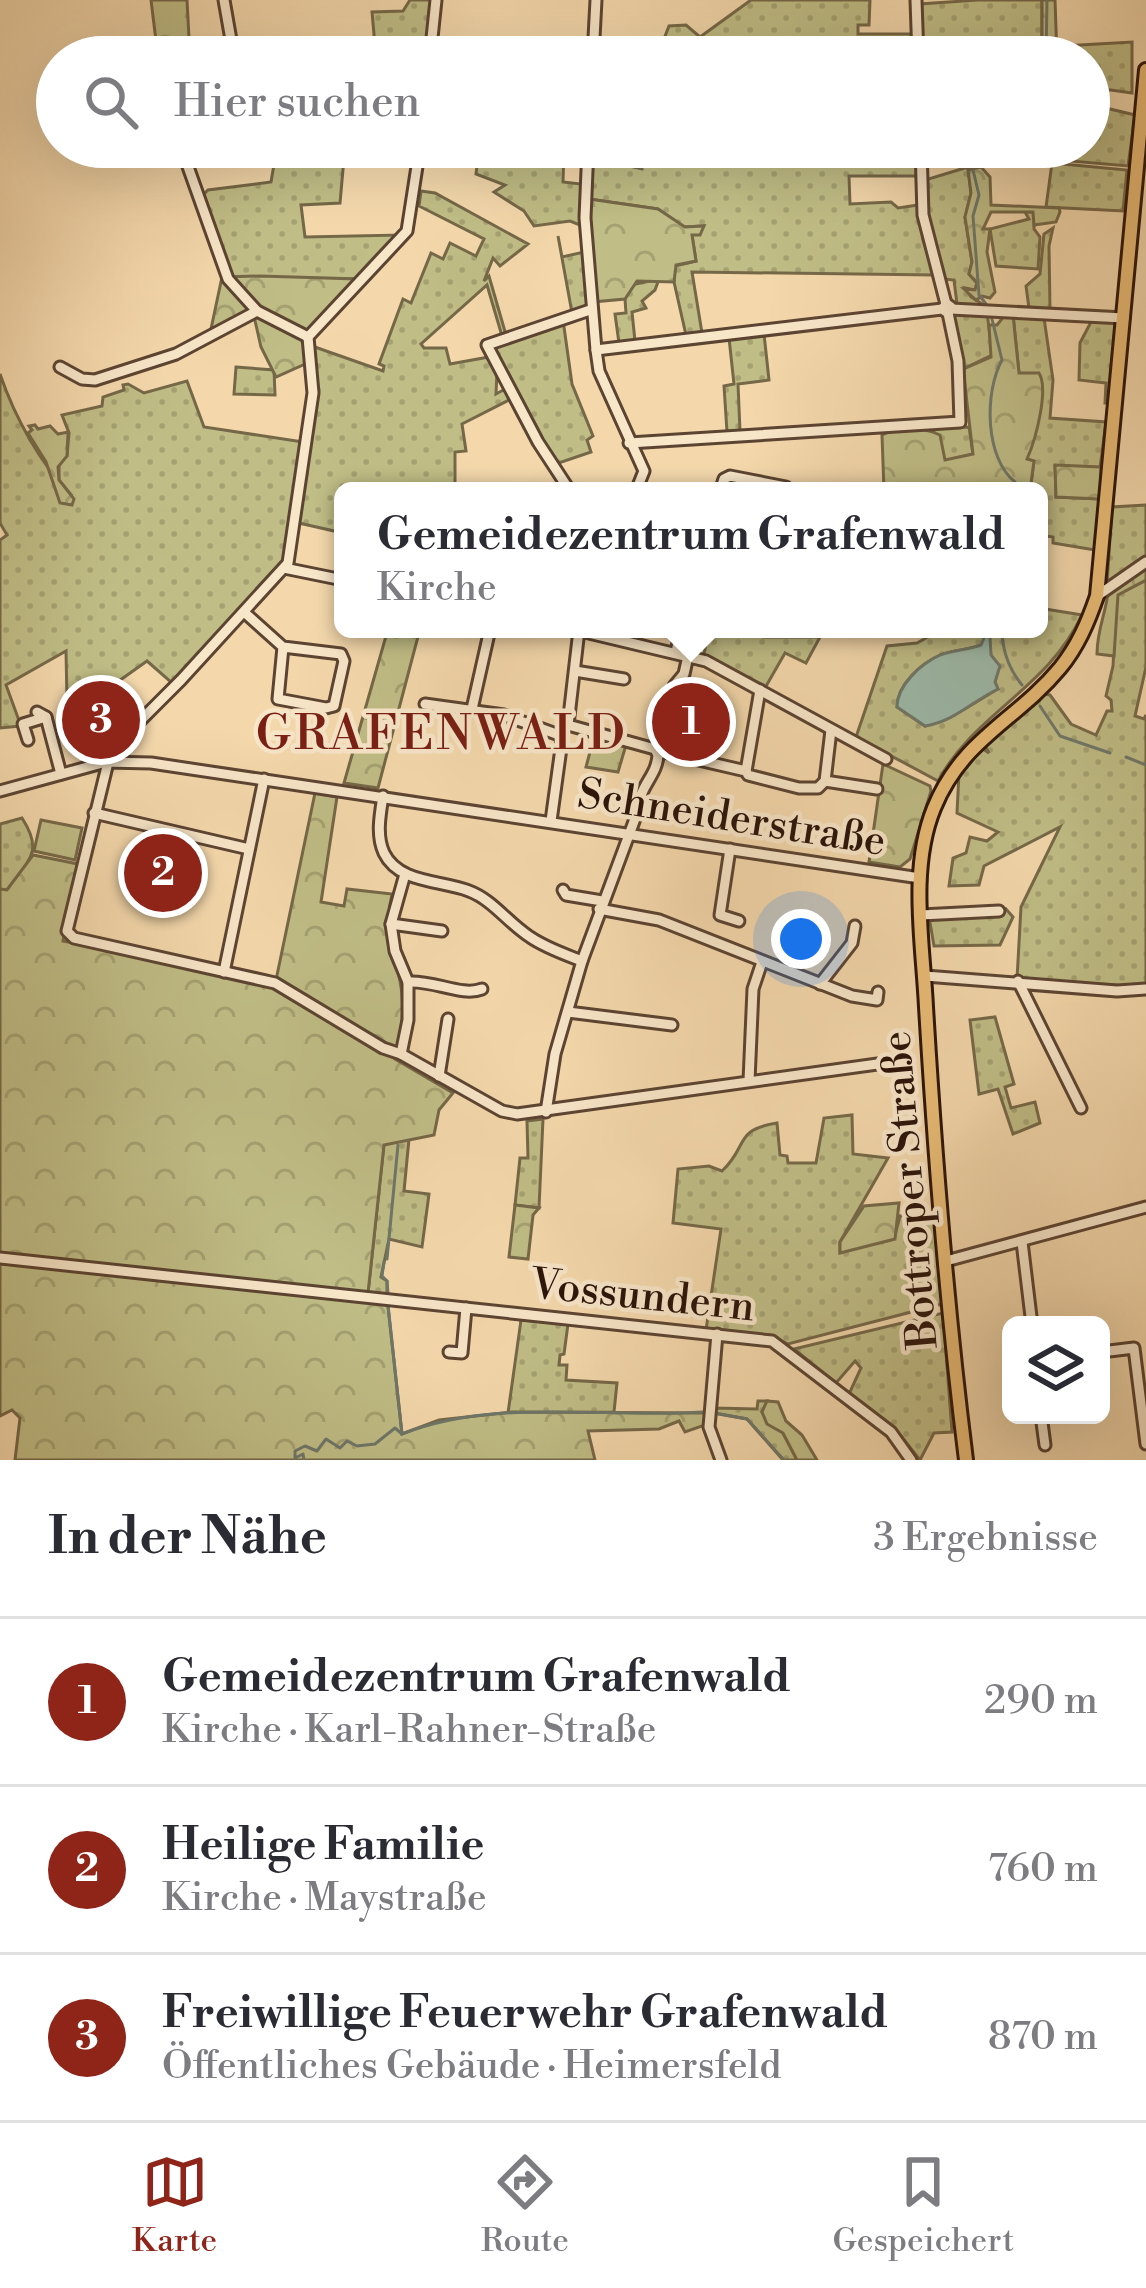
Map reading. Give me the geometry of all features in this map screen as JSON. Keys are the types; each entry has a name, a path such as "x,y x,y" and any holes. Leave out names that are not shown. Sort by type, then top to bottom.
{"main road":[{"name":"Bottroper Straße","path":"966,1460 925,976 920,878 924,837 942,789 984,734 1058,670 1087,625 1097,596 1146,70"}],"street":[{"path":"224,0 230,36"},
{"path":"432,36 436,0"},
{"path":"594,36 596,0"},
{"path":"916,0 917,36"},
{"path":"189,168 228,278 257,311 308,337"},
{"path":"417,168 407,231 308,337 313,393 284,568 143,721 117,742 106,762 69,934 275,983 502,1111 546,1112 899,1060 899,1064"},
{"path":"587,168 590,310 599,371 644,474 640,482"},
{"path":"629,443 960,422 958,361 923,215 922,168"},
{"path":"596,350 947,309 1124,318"},
{"path":"564,482 487,345 590,310"},
{"path":"60,367 82,379 108,376 176,353 257,311"},
{"path":"723,482 730,476 761,482"},
{"path":"1097,596 1146,562"},
{"path":"284,568 334,578"},
{"path":"244,612 283,647 341,654 344,661 334,706 278,698 283,647"},
{"path":"472,709 488,638"},
{"path":"575,638 568,725 799,788 820,788 825,781 830,730"},
{"path":"605,638 676,652 717,666 886,759"},
{"path":"676,652 679,638"},
{"path":"546,1112 555,1054 582,961 630,834 639,797 654,775 674,712 674,686 684,674 688,656"},
{"path":"575,671 624,679"},
{"path":"746,771 760,689"},
{"path":"424,704 519,719 559,735 562,741 550,821"},
{"path":"28,740 23,724 42,715 62,774"},
{"path":"117,742 124,746 128,761"},
{"name":"Schneiderstraße","path":"0,791 106,762 128,761 920,878"},
{"path":"224,972 264,778"},
{"path":"825,781 878,790"},
{"path":"382,796 379,833 384,854 405,874 466,889 484,898 526,935 582,961"},
{"path":"94,813 249,849"},
{"path":"730,849 720,915 739,921"},
{"path":"401,1054 408,1020 408,982 395,951 391,924 405,874"},
{"path":"562,890 659,920 820,984 877,1000 878,992"},
{"path":"921,915 999,911"},
{"path":"391,924 442,931"},
{"path":"820,984 851,943 855,926"},
{"path":"749,1081 753,989 762,962"},
{"path":"925,976 1118,991 1146,989"},
{"path":"408,982 430,981 471,993 482,989"},
{"path":"1018,981 1081,1108"},
{"path":"568,1012 672,1025"},
{"path":"439,1076 448,1019"},
{"path":"946,1262 1146,1207"},
{"path":"1022,1242 1030,1316"},
{"name":"Vossundern","path":"0,1258 781,1344 891,1432 910,1460"},
{"name":"Vossundern","path":"462,1353 466,1308"},
{"path":"717,1334 709,1426 721,1460"},
{"path":"1110,1351 1134,1348 1146,1444"},
{"path":"448,1352 475,1355"},
{"path":"1042,1424 1045,1445"}],"green space":[{"path":"151,0 187,0 189,36 155,36"},
{"path":"410,0 434,0 430,36 374,36 372,12 403,11"},
{"path":"751,0 870,0 869,25 858,25 858,34 912,34 912,36 701,36"},
{"path":"1042,0 1042,36 921,36 920,4"},
{"path":"1042,0 1055,0 1056,36 1042,36"},
{"path":"686,25 699,36 665,36 669,26"},
{"path":"1132,42 1132,93 1110,90 1110,43"},
{"path":"1110,109 1135,115 1128,166 1110,164"},
{"path":"273,168 343,168 340,203 301,205 305,237 400,235 357,279 230,277 201,197 208,190 271,182"},
{"path":"477,168 563,168 563,182 581,184 580,225 570,221 534,226 524,211 494,192 505,185 476,174"},
{"path":"590,168 918,168 918,176 849,176 850,204 918,205 934,275 692,272 702,333 686,335 675,266 696,261 692,235 702,226 684,227 658,209 589,199"},
{"path":"968,168 969,274 977,283 975,290 965,288 984,305 957,304 954,280 939,273 926,220 925,180"},
{"path":"982,168 990,177 991,205 1059,208 1060,212 1056,222 1034,225 1033,212 991,212 983,229 990,229 987,252 995,292 976,300 964,289 975,290 977,283 969,274 968,170"},
{"path":"1051,168 1127,170 1123,211 1046,207"},
{"path":"421,191 435,193 528,244 500,266 493,258 484,281 489,276 506,335 502,336 487,285 421,344 446,348 450,364 489,357 497,372 496,394 507,388 513,398 462,424 466,451 455,452 455,482 334,482 334,531 299,523 317,393 312,346 383,371 379,364 403,299 411,303 431,253 443,259 450,243 476,256 484,239 419,206"},
{"path":"589,199 658,209 685,227 704,226 700,235 692,235 696,261 676,265 674,282 637,281 625,299 592,302"},
{"path":"1025,212 1034,212 1034,229 1040,237 1038,269 996,266 990,229 1029,219"},
{"path":"1053,228 1050,309 1029,308 1026,286 1040,274 1044,234"},
{"path":"558,236 562,257 584,252 587,309 572,313"},
{"path":"222,277 357,279 305,334 305,364 276,377 261,347 253,312 211,329"},
{"path":"659,279 642,301 646,308 632,312 635,341 619,343 615,314 626,313 631,285"},
{"path":"987,311 992,355 963,369 950,318 953,313"},
{"path":"1005,315 1013,315 1019,373 1039,373 1042,380 1040,415 1027,459 1034,461 1031,482 884,482 882,435 926,430 940,435 945,460 973,454 963,369 991,357 989,325 997,325"},
{"path":"1013,315 1044,318 1053,380 1050,418 1106,422 1100,468 1055,466 1056,497 1100,499 1095,550 1053,543 1048,536 1048,482 1031,482 1034,461 1027,459 1041,404 1019,373"},
{"path":"563,320 572,384 593,436 587,440 591,452 553,465 490,351 493,343"},
{"path":"1092,320 1114,321 1109,403 1105,403 1106,383 1079,380 1080,343"},
{"path":"764,334 769,380 738,384 740,431 727,432 724,386 734,384 729,338"},
{"path":"236,367 274,370 275,395 234,394"},
{"path":"0,374 30,439 49,469 72,496 59,480 59,462 67,456 69,433 62,415 102,406 103,397 124,390 123,385 144,393 187,381 204,427 303,442 284,561 172,683 147,661 74,713 67,701 66,651 6,685 21,726 0,728 0,540 7,535 0,523"},
{"path":"29,426 38,429 50,426 58,434 68,432 67,456 58,467 59,480 74,499 72,505 60,503 46,462 28,433"},
{"path":"969,427 973,454 945,461 934,432 927,428"},
{"path":"1055,465 1101,467 1100,499 1056,497"},
{"path":"1146,505 1146,556 1107,584 1112,507"},
{"path":"1146,566 1146,580 1118,595 1114,656 1097,654 1108,593"},
{"path":"1146,580 1146,667 1135,716 1144,719 1146,715 1146,987 1017,979 1021,907 1060,827 984,866 979,885 949,886 953,858 966,853 970,837 987,841 998,832 957,813 959,773 980,747 989,753 984,744 1044,694 1050,695 1071,724 1096,735 1107,711 1112,711 1106,696 1113,666 1117,595"},
{"path":"1048,609 1082,615 1050,662 971,737 938,781 856,737 887,646 926,638 1048,638","holes":["981,645 999,666 998,689 925,726 897,707 912,676 941,655"]},
{"path":"385,638 418,638 378,788 344,783"},
{"path":"707,638 819,638 806,663 785,653 765,688 704,654"},
{"path":"594,737 626,745 618,772 586,767"},
{"path":"883,764 930,786 931,791 910,859 900,867 869,862"},
{"path":"315,793 337,797 321,902 344,906 347,889 392,894 389,927 403,1001 395,1059 453,1093 439,1110 434,1135 384,1145 368,1293 383,1295 388,1307 402,1434 439,1420 512,1412 705,1413 705,1425 685,1432 679,1421 659,1429 588,1431 595,1460 15,1460 20,1418 12,1410 0,1416 0,889 7,890 33,855 78,864 63,941 276,980"},
{"path":"22,818 32,839 31,856 7,890 0,889 0,824"},
{"path":"41,820 82,828 75,860 34,851"},
{"path":"1006,909 1013,917 1000,945 934,946 929,917 1002,914"},
{"path":"995,1017 1014,1084 1005,1087 1011,1108 1035,1102 1040,1123 1013,1134 998,1089 979,1094 970,1020"},
{"path":"852,1115 853,1154 888,1158 840,1242 840,1252 894,1239 900,1216 935,1213 942,1304 788,1344 773,1337 706,1330 721,1229 673,1223 678,1169 709,1166 722,1171 747,1135 777,1123 780,1155 787,1156 788,1163 816,1163 824,1118"},
{"path":"543,1119 539,1208 515,1205 520,1158 528,1158 527,1121"},
{"path":"409,1139 404,1191 429,1194 422,1247 389,1239 381,1277 387,1281 387,1296 368,1293 384,1144"},
{"path":"899,1203 895,1239 840,1253 840,1242 864,1206"},
{"path":"515,1205 539,1208 533,1215 528,1259 509,1257"},
{"path":"943,1313 952,1432 934,1433 920,1460 901,1436 849,1394 861,1368 855,1361 836,1383 794,1349"},
{"path":"521,1320 568,1324 559,1365 567,1365 566,1380 617,1383 614,1412 508,1413"},
{"path":"758,1401 767,1401 762,1412 783,1433 797,1460 783,1460 747,1419 713,1413 714,1408 757,1409"},
{"path":"767,1401 778,1402 786,1421 802,1435 817,1460 797,1460 783,1433 767,1424 762,1412"}],"shaded area":[{"path":"984,638 990,638 991,655 1000,666 998,689 954,716 925,726 897,707 901,691 918,670 940,655 981,645"}],"waterway":[{"path":"1046,36 1047,0"},
{"path":"973,170 979,195 973,216 979,295 986,304"},
{"path":"991,315 1002,360 992,390 990,424 998,457 1015,482"},
{"path":"1003,638 1007,659 1022,685"},
{"path":"1040,706 1060,736 1110,753"},
{"path":"1126,757 1146,765"},
{"path":"387,1259 398,1145"},
{"path":"384,1262 382,1276 388,1293"},
{"path":"388,1305 402,1434"},
{"path":"304,1460 303,1454 295,1458 295,1451 305,1446 317,1451 326,1439 340,1448 347,1441 357,1446 375,1444 395,1428 402,1434 475,1416 703,1412"},
{"path":"715,1413 747,1419 784,1460"}],"place":[{"name":"Freiwillige Feuerwehr Grafenwald","path":"101,720"},
{"name":"Gemeidezentrum Grafenwald","path":"691,722"},
{"name":"Heilige Familie","path":"163,873"}],"district":[{"name":"GRAFENWALD","path":"442,732"}]}
